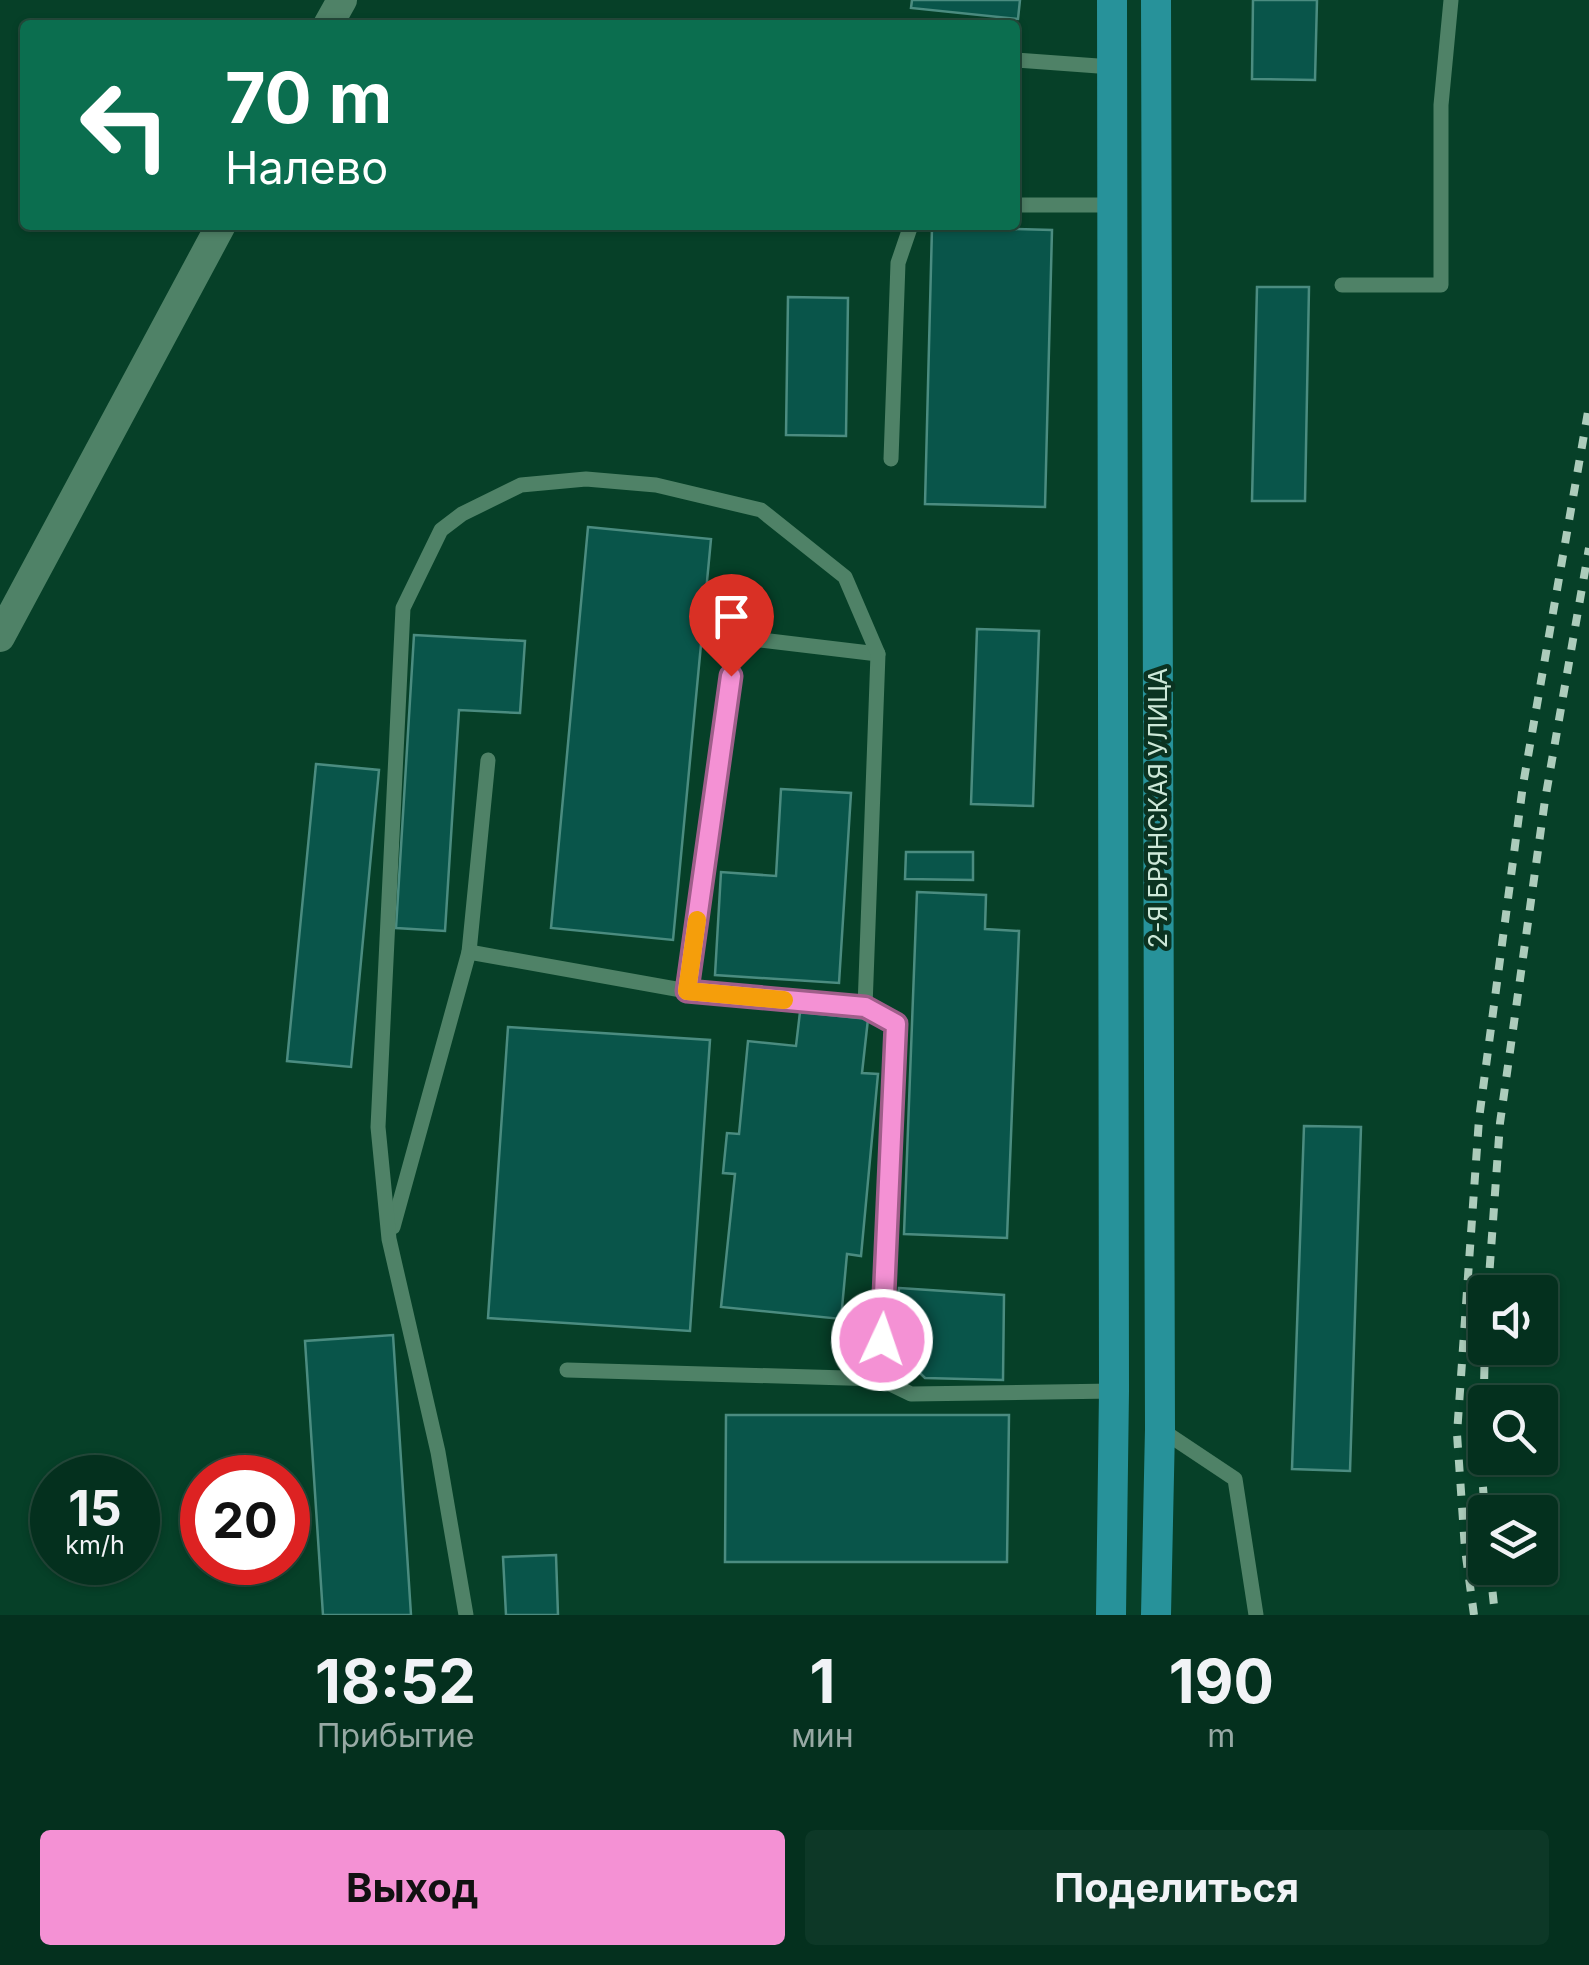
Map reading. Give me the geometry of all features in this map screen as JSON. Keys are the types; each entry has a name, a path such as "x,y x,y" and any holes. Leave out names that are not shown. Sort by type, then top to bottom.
{"main road":[{"name":"2-Я БРЯНСКАЯ УЛИЦА","path":"1111,1615 1112,0"},
{"name":"2-Я БРЯНСКАЯ УЛИЦА","path":"1156,0 1160,1428 1156,1615"}],"street":[{"path":"0,636 218,230"}],"lane":[{"path":"1342,285 1441,285 1441,104 1451,0"},
{"path":"1020,60 1112,68"},
{"path":"1020,205 1113,205"},
{"path":"892,459 898,262 909,230"},
{"path":"466,1615 438,1452 390,1239 378,1127 403,608 441,530 462,514 520,485 586,478 656,485 762,510 846,577 878,654 865,1007"},
{"path":"687,991 736,637 878,654"},
{"path":"390,1239 469,952 488,760"},
{"path":"469,952 687,991 865,1007 896,1024 880,1379"},
{"path":"567,1370 880,1379 912,1394 1114,1391"},
{"path":"1160,1428 1235,1478 1256,1615"}],"building":[{"path":"912,0 1020,0 1018,19 911,8"},
{"path":"1253,0 1317,0 1315,80 1252,79"},
{"path":"932,230 1052,230 1045,507 925,504"},
{"path":"1257,287 1309,287 1305,501 1252,501"},
{"path":"788,297 848,298 846,436 786,435"},
{"path":"588,527 711,539 673,940 551,928"},
{"path":"977,629 1039,631 1033,806 971,804"},
{"path":"414,635 525,641 520,713 459,710 445,931 396,928"},
{"path":"316,764 379,770 351,1067 287,1061"},
{"path":"781,789 851,793 839,983 715,975 721,872 776,876"},
{"path":"906,852 973,852 973,880 905,879"},
{"path":"917,892 986,895 985,929 1019,931 1007,1238 904,1234"},
{"path":"800,1012 868,1019 862,1073 878,1074 861,1256 847,1254 841,1319 721,1307 735,1174 723,1173 727,1133 739,1134 748,1041 796,1046"},
{"path":"508,1027 710,1040 690,1331 488,1318"},
{"path":"1304,1126 1361,1127 1350,1471 1292,1469"},
{"path":"899,1288 1004,1295 1003,1380 925,1378 894,1348"},
{"path":"393,1335 411,1615 323,1615 305,1341"},
{"path":"726,1415 1009,1415 1007,1562 725,1562"},
{"path":"556,1555 558,1615 506,1615 503,1557"}],"railway":[{"path":"1474,1615 1457,1434 1479,1119 1523,785 1589,406"},
{"path":"1489,1275 1500,1123 1545,800 1589,548"},
{"path":"1484,1365 1484,1495"},
{"path":"1492,1585 1495,1615"}],"slow traffic":[{"path":"697,920 687,991 784,1000"}],"route":[{"path":"731,676 687,991 865,1007 896,1024 882,1340"}]}
